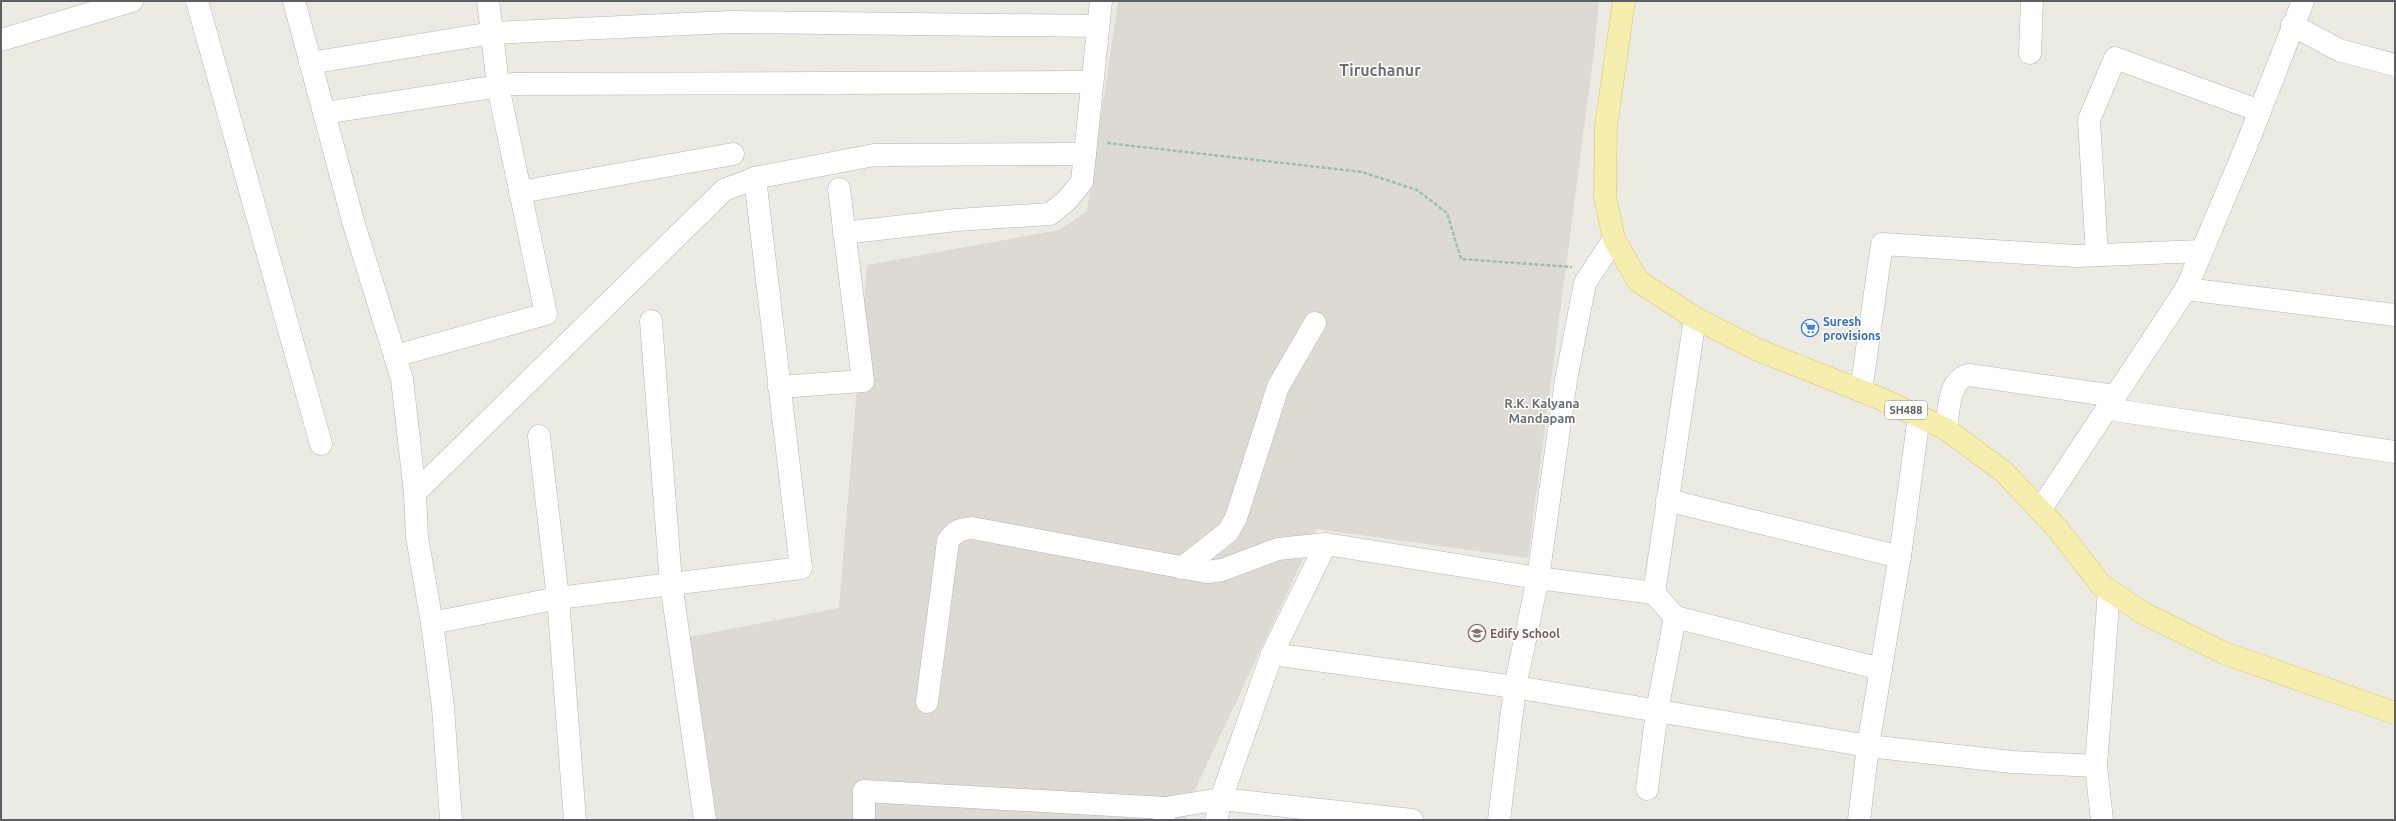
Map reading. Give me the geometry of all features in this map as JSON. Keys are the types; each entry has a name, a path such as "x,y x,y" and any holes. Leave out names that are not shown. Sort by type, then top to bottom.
{"main road":[{"name":"SH488","path":"1624,1 1606,126 1605,197 1614,239 1638,281 1695,318 1756,349 1861,391 1946,429 2004,472 2056,527 2101,585 2143,613 2224,653 2395,713"}],"street":[{"path":"1,40 132,1"},
{"path":"197,1 321,444"},
{"path":"294,1 353,221 402,380 415,494 417,537 432,623 443,707 451,820"},
{"path":"395,356 546,314 498,86 488,1"},
{"path":"844,233 956,220 1050,214 1066,201 1082,182 1101,1"},
{"path":"2030,53 2032,1"},
{"path":"2040,510 2186,289 2260,111 2292,25 2303,1"},
{"path":"310,63 492,33 729,22 1098,26"},
{"path":"2292,25 2339,50 2395,65"},
{"path":"2097,255 2089,120 2115,58 2260,111"},
{"path":"324,113 498,86 520,84 1092,82"},
{"path":"415,494 724,190 755,178 874,155 1085,147"},
{"path":"520,192 733,154"},
{"path":"432,623 558,598 801,568 755,178"},
{"path":"779,387 863,381 839,189"},
{"path":"1499,820 1515,687 1538,578 1566,380 1585,283 1614,239"},
{"path":"1861,391 1882,244 2076,256 2202,251"},
{"path":"2186,289 2395,315"},
{"path":"1654,593 1695,318"},
{"path":"651,322 671,583 705,820"},
{"path":"1182,568 1228,532 1236,518 1278,387 1315,324"},
{"path":"1946,429 1955,383 1961,377 1969,375 2111,402 2395,452"},
{"path":"1859,820 1868,746 1900,557 1919,416"},
{"path":"539,436 558,598 575,820"},
{"path":"1667,500 1900,557"},
{"path":"928,702 948,540 955,532 972,528 1206,572 1222,570 1278,550 1326,544 1538,578 1654,593 1675,617 1881,669"},
{"path":"1219,810 1272,654 1326,544"},
{"path":"2102,820 2096,766 2109,590"},
{"path":"1647,789 1658,712 1675,617"},
{"path":"1272,654 1515,687 1868,746 2012,762 2096,766"},
{"path":"864,820 864,791 1164,814 1219,810 1412,820"}],"path":[{"path":"1085,147 1362,172 1417,190 1447,213 1461,259 1594,268"}],"shaded area":[{"path":"1118,1 1599,1 1595,44 1528,558 1317,529 1186,809 1186,820 708,820 689,637 839,608 867,265 1059,230 1087,211"}],"place":[{"name":"Suresh provisions","path":"1810,328"},
{"name":"Edify School","path":"1477,633"}],"district":[{"name":"Tiruchanur","path":"1380,70"},
{"name":"R.K. Kalyana Mandapam","path":"1542,410"}]}
